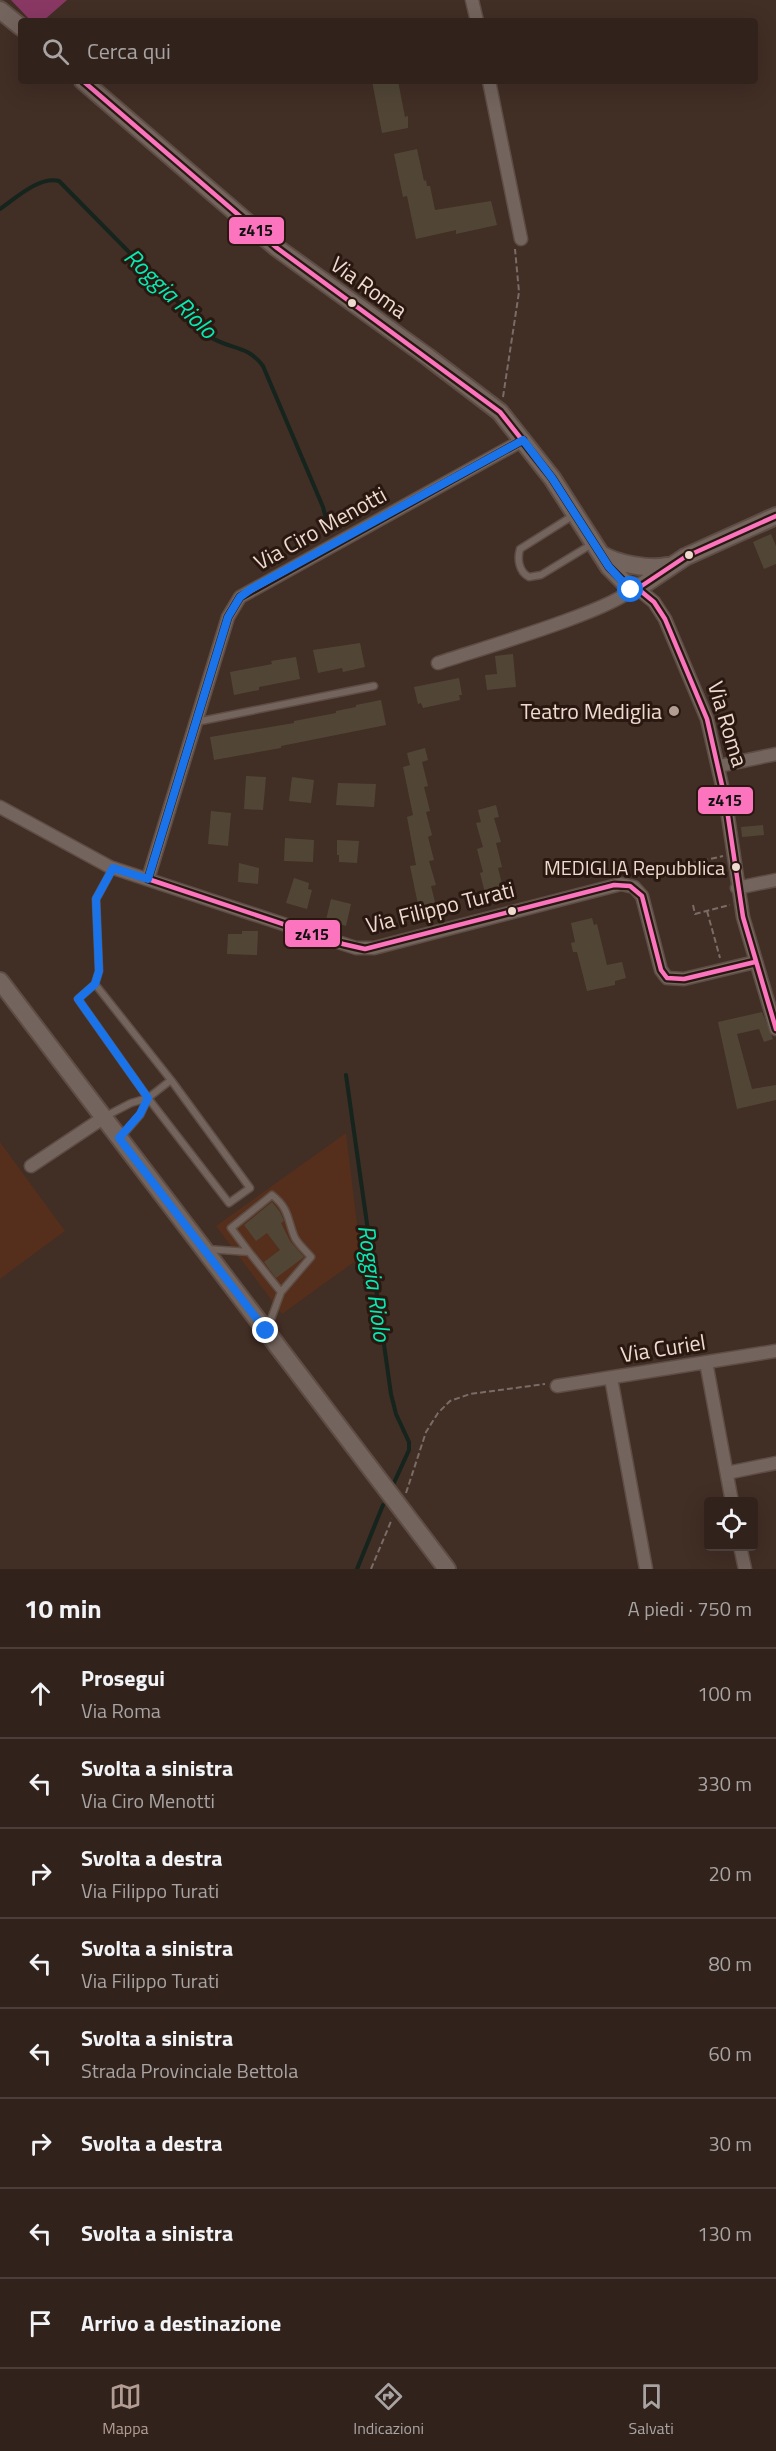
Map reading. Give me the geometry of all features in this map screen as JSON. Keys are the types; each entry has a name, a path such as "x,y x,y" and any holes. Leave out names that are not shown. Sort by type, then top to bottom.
{"street":[{"path":"472,0 476,18"},
{"path":"0,10 18,25"},
{"name":"Via Roma","path":"86,84 277,248 500,412 552,478 612,571 654,602 673,636 707,718 719,766 740,903 776,1029"},
{"path":"490,84 521,239"},
{"name":"Via Ciro Menotti","path":"148,879 228,617 240,597 523,440"},
{"path":"634,586 715,543 776,516"},
{"path":"597,549 617,562 653,568 671,565"},
{"path":"438,663 574,617 628,594 646,575 637,565"},
{"path":"719,766 776,754"},
{"name":"Via Filippo Turati","path":"0,807 113,868 365,949 627,884 634,887 642,896 661,970 667,978 681,980 755,962"},
{"path":"737,888 776,880"},
{"path":"0,981 447,1569"},
{"path":"31,1166 103,1118"},
{"name":"Via Curiel","path":"557,1386 776,1351"},
{"path":"706,1362 731,1497"},
{"path":"611,1378 646,1569"},
{"path":"727,1473 776,1463"},
{"path":"741,1551 745,1569"}],"lane":[{"path":"574,515 520,549 518,559 525,574 529,577 541,575 597,549"},
{"path":"196,722 374,686"},
{"path":"95,984 171,1080 250,1188 229,1203 148,1098 78,999 95,984 99,971 96,899 113,868"},
{"path":"103,1118 131,1103 148,1098 171,1080"},
{"path":"119,1138 140,1114 148,1098"},
{"path":"266,1331 281,1292 311,1257 296,1238 282,1203 272,1195 231,1228 281,1292"},
{"path":"204,1249 249,1252"}],"path":[{"path":"500,412 517,311 518,278 515,251 516,244 521,239"},
{"path":"676,867 733,855"},
{"path":"693,905 695,914 740,903"},
{"path":"707,911 723,970"},
{"path":"371,1569 399,1505 408,1491 426,1432 438,1413 450,1401 470,1394 515,1386 542,1383 557,1386"}],"shaded area":[{"path":"11,0 67,0 46,18 28,18"},
{"path":"346,1133 361,1257 282,1314 216,1226"},
{"path":"0,1142 65,1231 0,1279"}],"building":[{"path":"373,84 399,84 405,117 408,116 408,128 382,133"},
{"path":"417,149 424,181 426,180 427,186 430,186 435,210 491,201 497,225 456,234 456,230 416,239 407,196 403,197 394,154"},
{"path":"771,534 776,546 776,564 764,569 753,542"},
{"path":"360,643 365,667 343,672 342,668 318,673 313,650"},
{"path":"513,654 516,687 487,690 485,675 497,674 495,656"},
{"path":"296,657 300,679 259,687 259,690 234,695 230,672"},
{"path":"459,678 462,695 459,695 460,700 423,708 421,703 418,704 414,687"},
{"path":"381,700 386,725 214,760 210,737 294,723 294,721 336,713 336,711 356,707 356,705"},
{"path":"425,748 428,760 422,762 428,786 424,787 430,811 426,812 432,835 428,837 434,860 429,861 436,885 431,886 437,910 420,914 410,866 416,865 407,817 413,815 403,767 410,765 407,753"},
{"path":"246,776 266,777 263,810 244,809"},
{"path":"292,777 314,780 311,803 289,801"},
{"path":"338,783 376,784 374,807 336,805"},
{"path":"496,805 499,817 494,818 501,842 496,843 502,867 498,868 504,892 486,897 477,849 483,847 476,823 481,822 478,810"},
{"path":"211,811 231,813 228,846 208,844"},
{"path":"763,825 764,835 742,837 741,827"},
{"path":"285,838 314,840 313,862 284,861"},
{"path":"337,840 359,841 357,863 339,862"},
{"path":"239,863 259,868 258,884 238,882"},
{"path":"294,878 309,883 308,889 312,890 307,909 286,903"},
{"path":"331,899 351,904 346,926 326,920"},
{"path":"592,918 594,925 597,924 607,965 622,962 626,978 615,981 615,985 587,991 577,952 573,952 571,943 575,942 571,923"},
{"path":"242,931 258,931 257,955 227,954 228,934 242,934"},
{"path":"762,1012 773,1039 764,1042 759,1029 737,1034 752,1089 776,1085 776,1100 737,1109 718,1022"},
{"path":"272,1202 280,1212 284,1221 281,1223 290,1241 304,1257 276,1278 264,1262 280,1250 267,1233 256,1241 244,1225"}],"waterway":[{"name":"Roggia Riolo","path":"0,209 36,185 51,180 59,181 190,314 206,334 251,354 257,359 263,366 323,507 329,530"},
{"name":"Roggia Riolo","path":"346,1075 391,1394 396,1414 409,1442 409,1450 393,1485"},
{"name":"Roggia Riolo","path":"357,1569 383,1505"}],"transit line":[{"name":"z415","path":"86,84 277,248 500,412 552,478 609,567 628,586 640,587 685,557 776,516"},
{"name":"z415","path":"148,879 228,617 240,597 523,440"},
{"name":"z415","path":"637,588 654,602 665,619 707,719 726,803 743,917 776,1029"},
{"name":"z415","path":"148,879 343,944 365,949 614,885 630,886 642,896 661,970 667,978 684,979 755,962"}],"place":[{"name":"Teatro Mediglia","path":"674,711"},
{"name":"MEDIGLIA Repubblica","path":"736,867"}],"route":[{"path":"266,1331 119,1138 140,1114 148,1098 78,999 95,984 99,971 96,899 113,868 148,879 228,617 240,597 251,589 523,440 552,478 609,567 621,580 633,588 631,590"}]}
